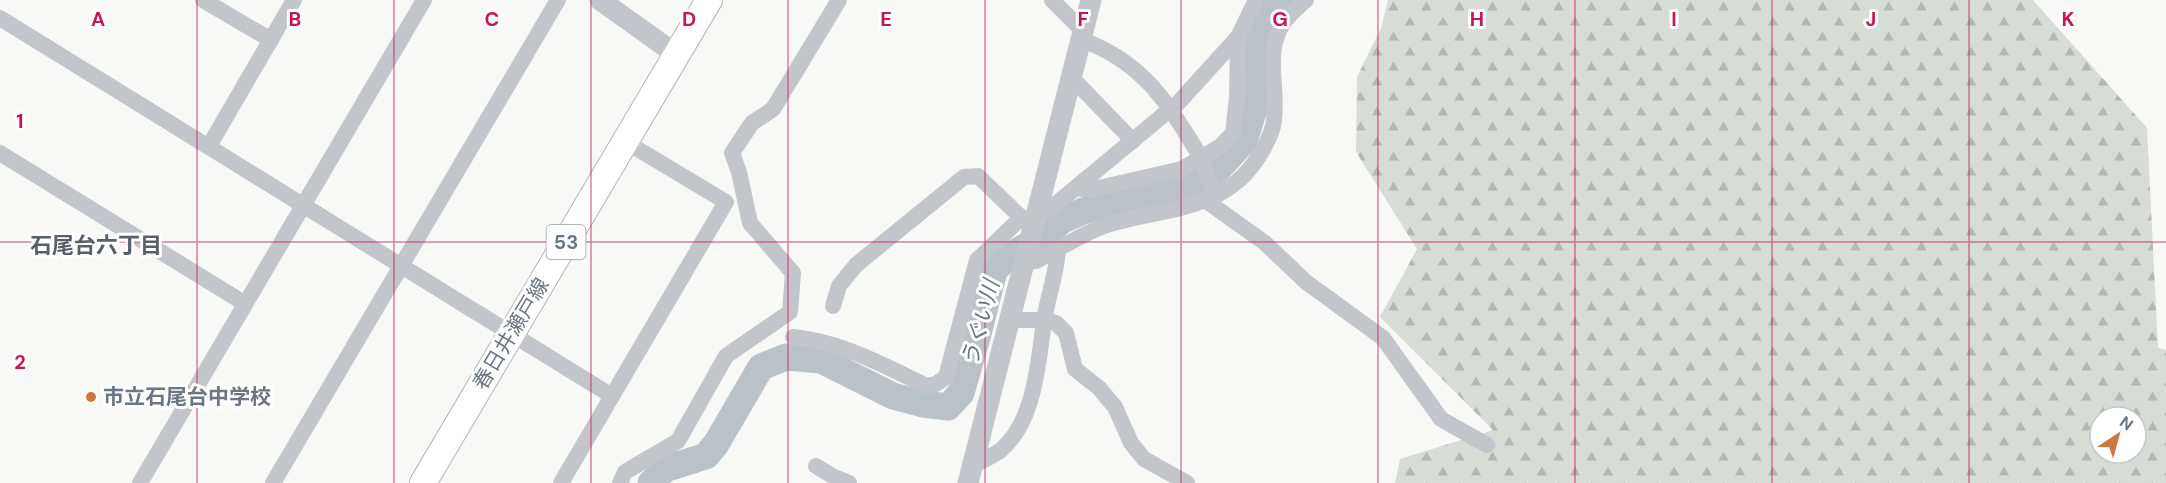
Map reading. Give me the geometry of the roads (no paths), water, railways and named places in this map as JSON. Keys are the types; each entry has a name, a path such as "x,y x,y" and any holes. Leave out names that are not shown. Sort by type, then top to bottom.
{"main road":[{"name":"春日井瀬戸線","path":"423,483 709,0"}],"street":[{"path":"203,0 271,40"},
{"path":"209,146 294,0"},
{"path":"140,483 424,0"},
{"path":"273,483 558,0"},
{"path":"600,0 677,55"},
{"path":"620,483 625,472 678,441 726,356 790,312 793,273 750,223 739,172 732,153 752,123 773,110 839,0"},
{"path":"1052,0 1083,36 1126,61 1172,109 1201,158 1210,198 1265,243 1306,282 1383,338 1441,418 1487,445"},
{"path":"970,474 1025,261 1031,220 1072,78 1091,0"},
{"path":"793,337 841,346 927,386 936,384 946,376 977,260 1031,220 1050,209 1172,109 1238,37 1256,0"},
{"path":"1025,261 1036,261 1108,224 1182,208 1210,198 1240,180 1264,149 1272,127 1273,51 1280,28 1288,16 1306,0"},
{"path":"0,18 612,396"},
{"path":"1076,188 1090,190 1182,169 1221,146 1233,133 1237,98 1238,37"},
{"path":"1072,78 1133,141"},
{"path":"561,483 726,202 626,142"},
{"path":"0,153 244,303"},
{"path":"833,306 839,286 856,265 963,177 978,176 1031,220"},
{"path":"970,474 1001,450 1020,425 1032,393 1040,359 1044,320 1058,265 1058,249"},
{"path":"1010,320 1044,320 1056,323 1066,333 1075,369 1099,388 1114,407 1131,443 1144,459 1187,483"},
{"path":"816,466 849,483"}],"waterway":[{"name":"うぐい川","path":"651,483 665,469 706,456 716,444 761,367 786,357 821,360 893,396 923,404 948,407 961,393 994,271 1005,259 1048,233 1061,221 1083,211 1201,181 1218,169 1244,141 1254,109 1254,55 1266,16 1282,0"}],"place":[{"name":"市立石尾台中学校","path":"91,397"}],"district":[{"name":"石尾台六丁目","path":"96,245"}]}
